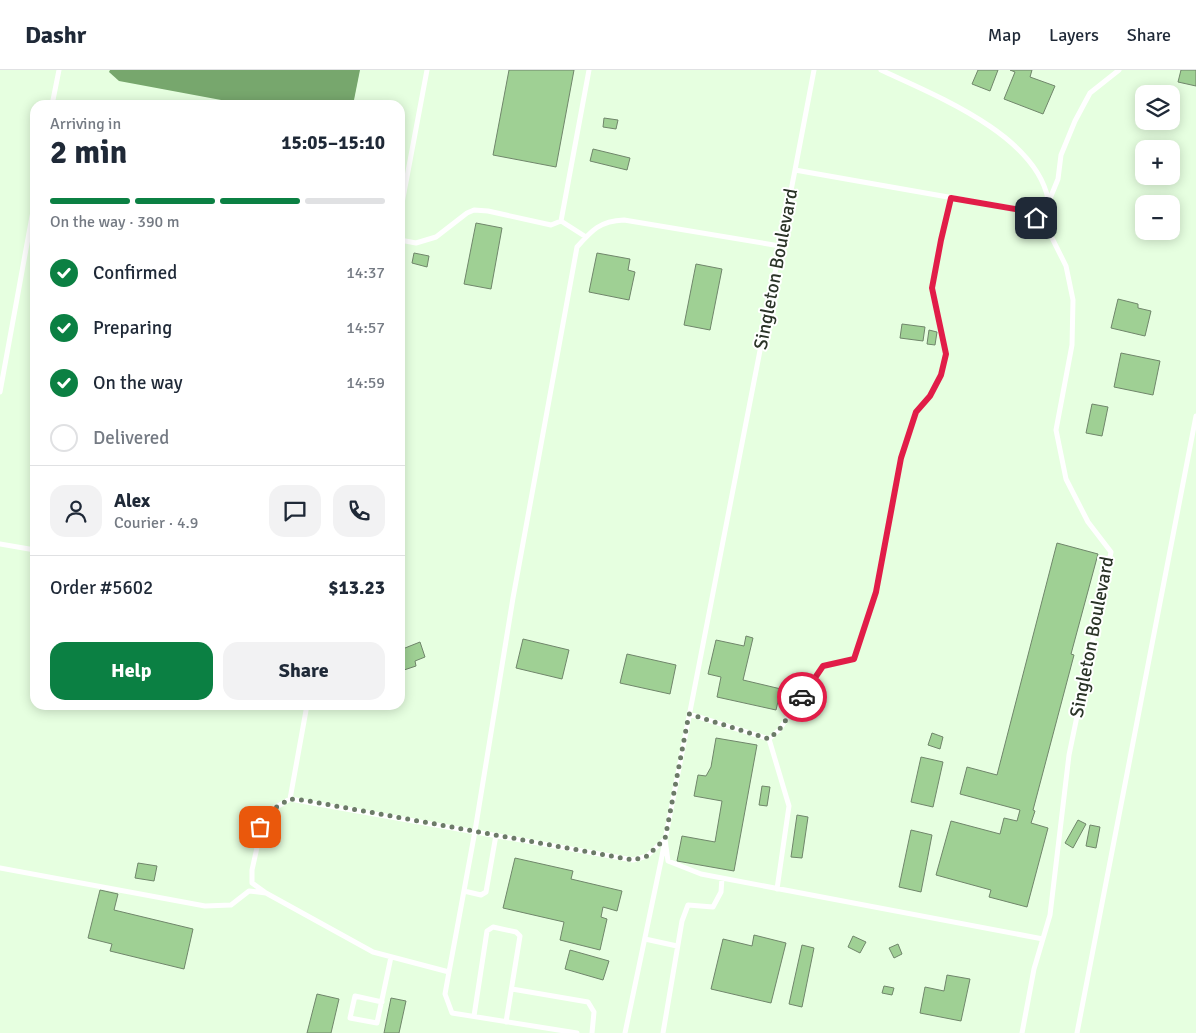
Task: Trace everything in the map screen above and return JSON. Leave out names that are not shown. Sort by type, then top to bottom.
[{"type":"lane","points":[[53,100],[59,70]]},
{"type":"lane","points":[[405,187],[427,70]]},
{"type":"lane","points":[[561,221],[589,70]]},
{"type":"lane","points":[[795,170],[814,70]]},
{"type":"lane","points":[[881,70],[967,110],[1015,146],[1040,175],[1049,201]]},
{"type":"lane","points":[[1046,226],[1049,201],[1058,179],[1061,155],[1083,107],[1090,93],[1119,70]]},
{"type":"lane","name":"Singleton Boulevard","points":[[625,1033],[665,839],[795,170],[1027,211],[1046,226],[1066,266],[1073,300],[1072,345],[1056,430],[1066,479],[1088,522],[1112,552],[1069,755],[1052,906],[1034,969],[1022,1033]]},
{"type":"lane","points":[[769,739],[779,730],[823,666],[854,659],[876,592],[901,458],[916,412],[930,396],[941,375],[946,354],[932,288],[951,198]]},
{"type":"lane","points":[[405,241],[416,243],[436,237],[467,213],[474,210],[488,211],[551,225],[561,221]]},
{"type":"lane","points":[[577,1033],[452,1013],[445,994],[475,832],[513,598],[576,247],[591,231],[609,220],[624,220],[780,246]]},
{"type":"lane","points":[[561,221],[586,237]]},
{"type":"lane","points":[[0,392],[30,227]]},
{"type":"lane","points":[[1077,1033],[1196,416]]},
{"type":"lane","points":[[0,544],[30,549]]},
{"type":"lane","points":[[290,799],[306,710]]},
{"type":"lane","points":[[689,714],[769,739]]},
{"type":"lane","points":[[769,739],[789,806],[777,888]]},
{"type":"lane","points":[[449,972],[373,952],[266,893],[252,883],[252,870],[260,827],[268,812],[290,799],[633,860],[647,856],[665,839]]},
{"type":"lane","points":[[464,891],[481,895],[486,892],[496,835]]},
{"type":"lane","points":[[665,839],[668,860],[701,874],[1043,938]]},
{"type":"lane","points":[[0,868],[205,906],[231,905],[249,892],[266,893]]},
{"type":"lane","points":[[663,1033],[677,946],[682,921],[688,905],[713,907],[721,892],[722,878]]},
{"type":"lane","points":[[474,1016],[487,931],[493,927],[516,932],[520,936],[506,1022]]},
{"type":"lane","points":[[645,939],[677,946]]},
{"type":"lane","points":[[382,1002],[355,996],[350,1018],[377,1023],[382,1002],[392,957]]},
{"type":"lane","points":[[512,989],[588,1002],[594,1012],[592,1033]]},
{"type":"lane","points":[[530,1033],[532,1026]]},
{"type":"shaded area","points":[[110,70],[360,70],[354,100],[221,100],[119,81],[109,72]]},
{"type":"building","points":[[509,70],[574,70],[556,167],[493,155]]},
{"type":"building","points":[[978,70],[998,70],[990,91],[972,84]]},
{"type":"building","points":[[1010,70],[1032,70],[1030,77],[1055,86],[1043,114],[1004,99],[1015,72]]},
{"type":"building","points":[[1181,70],[1196,70],[1196,86],[1178,82]]},
{"type":"building","points":[[604,118],[618,120],[616,129],[603,127]]},
{"type":"building","points":[[593,149],[630,158],[627,170],[590,161]]},
{"type":"building","points":[[476,223],[502,228],[491,289],[464,284]]},
{"type":"building","points":[[414,253],[429,256],[427,267],[412,263]]},
{"type":"building","points":[[597,253],[630,259],[628,270],[635,272],[629,300],[589,292]]},
{"type":"building","points":[[696,264],[722,269],[710,330],[684,325]]},
{"type":"building","points":[[1118,299],[1138,304],[1138,308],[1151,311],[1145,336],[1111,328]]},
{"type":"building","points":[[902,324],[925,327],[923,341],[900,338]]},
{"type":"building","points":[[929,330],[937,332],[935,345],[927,344]]},
{"type":"building","points":[[1121,353],[1160,361],[1153,395],[1114,387]]},
{"type":"building","points":[[1092,404],[1108,407],[1102,436],[1086,433]]},
{"type":"building","points":[[1057,543],[1098,554],[1071,654],[1074,655],[1033,810],[1035,811],[1031,823],[1048,828],[1027,907],[989,897],[991,890],[936,875],[951,821],[1000,834],[1004,818],[1017,821],[1020,810],[960,794],[967,767],[997,775]]},
{"type":"building","points":[[746,636],[753,638],[743,680],[781,689],[776,710],[717,697],[721,677],[708,674],[716,640],[744,646]]},
{"type":"building","points":[[523,639],[569,650],[562,679],[516,668]]},
{"type":"building","points":[[420,642],[425,657],[415,661],[416,666],[405,670],[405,648]]},
{"type":"building","points":[[627,654],[676,665],[670,694],[620,683]]},
{"type":"building","points":[[932,733],[943,737],[940,749],[928,745]]},
{"type":"building","points":[[716,738],[757,745],[734,871],[677,861],[682,836],[715,842],[722,801],[694,796],[698,775],[706,776],[711,767]]},
{"type":"building","points":[[921,757],[943,762],[933,807],[911,802]]},
{"type":"building","points":[[762,786],[770,787],[767,806],[759,805]]},
{"type":"building","points":[[797,815],[808,817],[802,858],[791,857]]},
{"type":"building","points":[[1078,820],[1086,824],[1073,848],[1065,843]]},
{"type":"building","points":[[1090,825],[1100,827],[1096,848],[1086,846]]},
{"type":"building","points":[[911,830],[932,835],[921,892],[899,887]]},
{"type":"building","points":[[515,858],[573,871],[571,879],[622,891],[617,911],[603,907],[601,917],[607,919],[600,950],[560,940],[564,922],[503,908]]},
{"type":"building","points":[[138,863],[157,866],[154,881],[135,878]]},
{"type":"building","points":[[100,890],[118,894],[114,910],[193,929],[184,969],[110,951],[112,944],[88,938]]},
{"type":"building","points":[[754,935],[786,943],[771,1003],[711,989],[723,939],[752,946]]},
{"type":"building","points":[[853,936],[866,942],[860,953],[848,947]]},
{"type":"building","points":[[898,944],[902,954],[894,958],[889,948]]},
{"type":"building","points":[[802,945],[814,948],[802,1007],[789,1004]]},
{"type":"building","points":[[570,950],[609,961],[603,980],[565,969]]},
{"type":"building","points":[[947,975],[970,979],[961,1021],[920,1013],[925,987],[944,991]]},
{"type":"building","points":[[884,986],[894,988],[892,995],[882,993]]},
{"type":"building","points":[[317,994],[339,999],[331,1033],[307,1033]]},
{"type":"building","points":[[391,998],[406,1001],[399,1033],[384,1033]]},
{"type":"way so far","points":[[260,827],[268,812],[290,799],[303,800],[633,860],[647,856],[665,839],[689,714],[769,739],[779,730],[802,697]]},
{"type":"route","points":[[802,697],[823,666],[854,659],[876,592],[901,458],[916,412],[930,396],[941,375],[946,354],[932,288],[951,198],[1027,211],[1036,218]]}]
